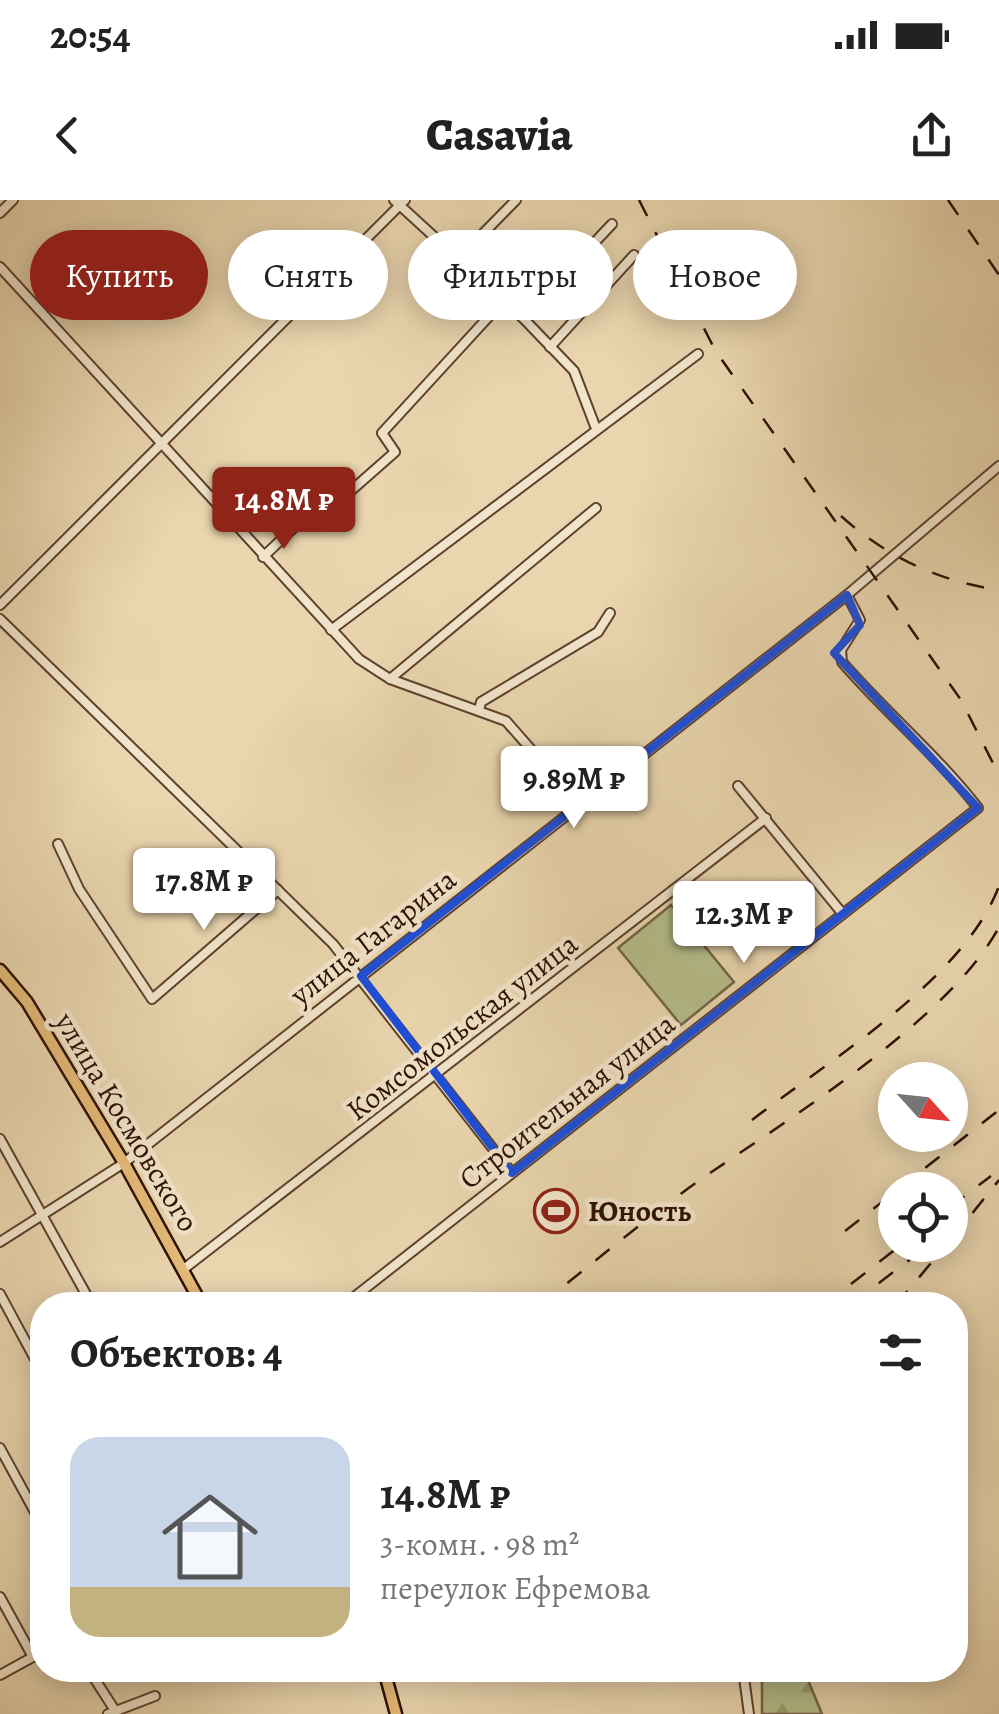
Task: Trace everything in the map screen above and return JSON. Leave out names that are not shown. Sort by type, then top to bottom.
[{"type":"main road","name":"улица Космовского","points":[[0,970],[26,1002],[124,1163],[196,1292]]},
{"type":"main road","points":[[387,1682],[396,1714]]},
{"type":"street","points":[[0,213],[13,200]]},
{"type":"street","points":[[487,230],[516,200]]},
{"type":"street","points":[[0,605],[400,202],[430,230]]},
{"type":"street","points":[[606,230],[612,224]]},
{"type":"street","points":[[550,347],[633,255]]},
{"type":"street","points":[[0,267],[359,659],[390,678],[479,710],[517,729],[578,803]]},
{"type":"street","points":[[263,556],[303,520],[337,503],[395,452],[382,433],[486,320]]},
{"type":"street","points":[[525,320],[574,371],[596,426]]},
{"type":"street","points":[[331,630],[596,426],[698,354]]},
{"type":"street","name":"улица Гагарина","points":[[0,1242],[124,1163],[847,595],[999,466]]},
{"type":"street","points":[[390,678],[596,508]]},
{"type":"street","name":"Строительная улица","points":[[361,1292],[978,808],[927,747],[897,724],[842,662],[841,650],[860,620],[847,595]]},
{"type":"street","points":[[479,710],[481,702],[598,632],[610,613]]},
{"type":"street","points":[[0,620],[361,976],[512,1173]]},
{"type":"street","points":[[738,786],[842,913]]},
{"type":"street","name":"Комсомольская улица","points":[[184,1268],[766,818]]},
{"type":"street","points":[[58,844],[79,888],[152,999],[278,890]]},
{"type":"street","points":[[0,1140],[85,1292]]},
{"type":"street","points":[[0,1294],[30,1350]]},
{"type":"street","points":[[0,1448],[30,1503]]},
{"type":"street","points":[[0,1597],[30,1652]]},
{"type":"street","points":[[0,1676],[30,1659]]},
{"type":"street","points":[[95,1682],[111,1712],[156,1696]]},
{"type":"street","points":[[745,1682],[748,1714]]},
{"type":"highlighted area","points":[[847,595],[860,625],[834,653],[978,808],[512,1173],[361,976]]},
{"type":"green space","points":[[671,905],[734,982],[681,1025],[618,948]]},
{"type":"green space","points":[[762,1682],[809,1682],[822,1714],[762,1714]]},
{"type":"railway","points":[[639,200],[715,350],[961,700],[999,775]]},
{"type":"railway","points":[[948,200],[999,275]]},
{"type":"railway","points":[[841,516],[877,544],[914,565],[999,590]]},
{"type":"railway","points":[[752,1120],[855,1044],[926,985],[982,920],[999,886]]},
{"type":"railway","points":[[556,1292],[671,1201],[871,1060],[947,994],[999,927]]},
{"type":"railway","points":[[920,1172],[999,1110]]},
{"type":"railway","points":[[968,1193],[991,1176]]},
{"type":"railway","points":[[968,1219],[999,1180]]},
{"type":"railway","points":[[845,1231],[878,1205]]},
{"type":"railway","points":[[851,1284],[879,1262]]},
{"type":"railway","points":[[867,1292],[907,1262]]},
{"type":"railway","points":[[907,1292],[932,1262]]},
{"type":"place","name":"Юность","points":[[556,1211]]}]
